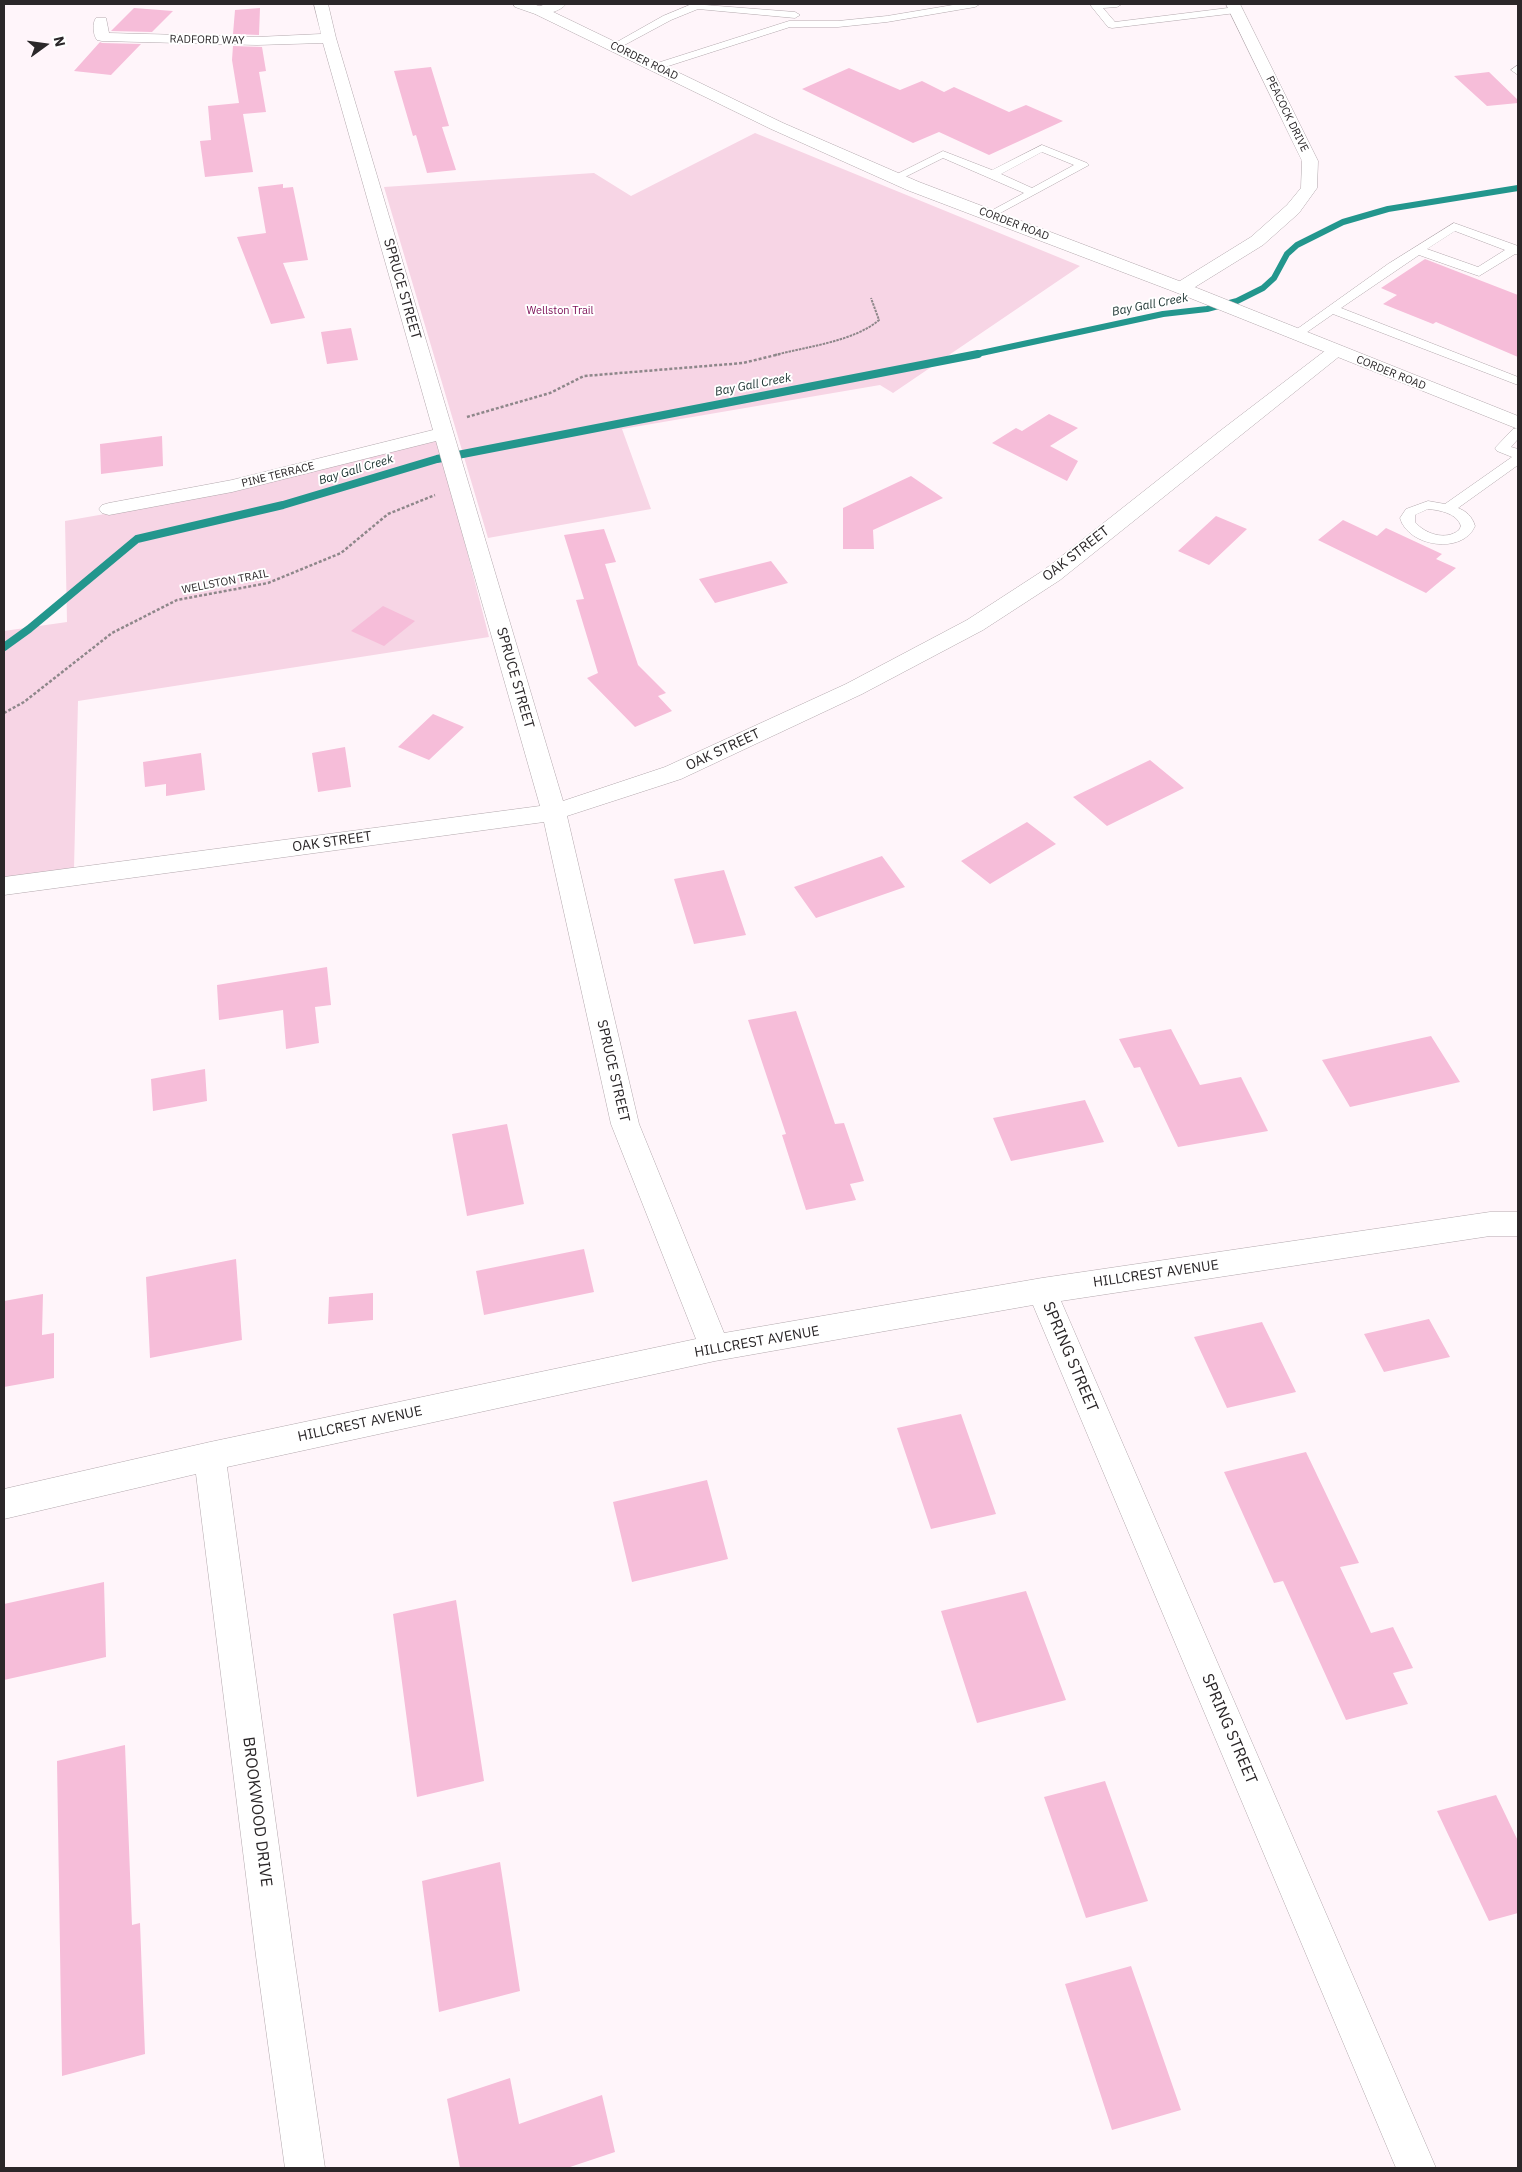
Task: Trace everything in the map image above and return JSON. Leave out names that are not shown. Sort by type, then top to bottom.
[{"type":"street","name":"SPRUCE STREET","points":[[321,4],[329,38],[554,812],[625,1124],[716,1348]]},
{"type":"street","name":"CORDER ROAD","points":[[520,4],[777,126],[895,178],[1181,288],[1518,423]]},
{"type":"street","points":[[540,12],[559,4]]},
{"type":"street","name":"PEACOCK DRIVE","points":[[1181,288],[1257,241],[1293,209],[1310,188],[1310,161],[1237,11]]},
{"type":"street","name":"RADFORD WAY","points":[[101,21],[102,37],[257,41],[329,38]]},
{"type":"street","name":"OAK STREET","points":[[4,886],[554,812],[673,773],[854,689],[975,625],[1052,575],[1227,435],[1337,351]]},
{"type":"street","name":"PINE TERRACE","points":[[109,509],[232,486],[444,432]]},
{"type":"street","name":"HILLCREST AVENUE","points":[[4,1504],[210,1456],[716,1348],[1042,1291],[1490,1224],[1518,1224]]},
{"type":"street","name":"SPRING STREET","points":[[1042,1291],[1416,2168]]},
{"type":"street","name":"BROOKWOOD DRIVE","points":[[210,1456],[275,1956],[305,2168]]},
{"type":"lane","points":[[788,4],[794,9],[792,20]]},
{"type":"lane","points":[[613,47],[667,18],[699,5],[792,20],[838,24],[887,19],[975,4]]},
{"type":"lane","points":[[1117,4],[1096,6],[1112,25],[1202,14],[1209,22],[1237,11]]},
{"type":"lane","points":[[655,67],[792,20]]},
{"type":"lane","points":[[991,215],[1083,165],[1042,148],[992,174]]},
{"type":"lane","points":[[895,178],[943,154],[1032,192]]},
{"type":"lane","points":[[1296,334],[1454,227],[1517,250]]},
{"type":"lane","points":[[1418,250],[1479,272],[1517,250]]},
{"type":"lane","points":[[1332,309],[1518,381]]},
{"type":"lane","points":[[1518,432],[1502,448],[1518,454]]},
{"type":"lane","points":[[1448,508],[1518,459]]},
{"type":"path","points":[[444,432],[550,393],[584,376],[743,363],[838,339],[870,328],[879,320],[871,298]]},
{"type":"path","name":"WELLSTON TRAIL","points":[[4,713],[24,702],[112,633],[176,600],[268,583],[341,553],[388,514],[457,480]]},
{"type":"green space","name":"Wellston Trail","points":[[755,133],[1080,266],[893,393],[880,385],[622,429],[651,509],[488,538],[384,187],[594,173],[631,196]]},
{"type":"green space","points":[[438,438],[489,637],[78,701],[74,869],[4,878],[4,631],[67,622],[65,521],[241,490]]},
{"type":"building","points":[[134,8],[173,11],[152,32],[111,31]]},
{"type":"building","points":[[260,8],[259,35],[233,34],[235,10]]},
{"type":"building","points":[[100,42],[141,44],[111,75],[74,71]]},
{"type":"building","points":[[233,46],[262,47],[266,71],[259,72],[266,112],[243,114],[253,172],[205,177],[200,141],[211,140],[208,106],[239,103],[232,60]]},
{"type":"building","points":[[431,67],[449,126],[442,127],[456,170],[427,173],[416,135],[413,136],[394,71]]},
{"type":"building","points":[[849,68],[900,90],[922,81],[944,92],[954,87],[1009,112],[1026,105],[1063,121],[989,155],[939,132],[913,143],[802,89]]},
{"type":"building","points":[[1489,72],[1518,100],[1518,103],[1487,106],[1454,76]]},
{"type":"building","points":[[283,184],[283,188],[293,187],[308,260],[283,263],[305,318],[271,324],[237,237],[266,233],[258,187]]},
{"type":"building","points":[[1425,259],[1518,295],[1518,357],[1436,322],[1433,324],[1383,304],[1397,295],[1381,288]]},
{"type":"building","points":[[351,328],[358,360],[327,364],[321,332]]},
{"type":"building","points":[[1049,414],[1078,428],[1050,446],[1078,461],[1067,481],[992,443],[1016,428],[1022,431]]},
{"type":"building","points":[[162,436],[163,466],[101,474],[100,444]]},
{"type":"building","points":[[911,476],[943,498],[873,530],[874,549],[843,549],[843,508]]},
{"type":"building","points":[[1216,516],[1247,529],[1209,565],[1178,551]]},
{"type":"building","points":[[1343,520],[1377,536],[1386,528],[1442,554],[1436,559],[1456,568],[1426,593],[1318,540]]},
{"type":"building","points":[[604,529],[616,562],[605,564],[638,665],[666,693],[658,696],[672,711],[635,727],[587,678],[598,673],[576,600],[584,599],[564,535]]},
{"type":"building","points":[[771,561],[788,583],[715,603],[699,579]]},
{"type":"building","points":[[383,606],[415,621],[384,646],[351,631]]},
{"type":"building","points":[[433,714],[464,727],[429,760],[398,747]]},
{"type":"building","points":[[345,747],[351,787],[318,792],[312,753]]},
{"type":"building","points":[[201,753],[205,790],[166,796],[166,784],[145,787],[143,762]]},
{"type":"building","points":[[1150,760],[1184,788],[1107,826],[1073,797]]},
{"type":"building","points":[[1027,822],[1056,844],[990,884],[961,861]]},
{"type":"building","points":[[882,856],[905,887],[816,918],[794,887]]},
{"type":"building","points":[[724,870],[746,935],[694,944],[674,879]]},
{"type":"building","points":[[327,967],[331,1005],[315,1007],[319,1043],[286,1049],[283,1010],[219,1020],[217,985]]},
{"type":"building","points":[[796,1011],[835,1124],[844,1123],[864,1181],[850,1184],[856,1200],[806,1210],[782,1135],[786,1134],[748,1020]]},
{"type":"building","points":[[1171,1029],[1200,1085],[1241,1077],[1268,1131],[1178,1147],[1140,1067],[1134,1068],[1119,1039]]},
{"type":"building","points":[[1431,1036],[1460,1082],[1350,1107],[1322,1060]]},
{"type":"building","points":[[205,1069],[207,1101],[153,1111],[151,1079]]},
{"type":"building","points":[[1085,1100],[1104,1142],[1011,1161],[993,1118]]},
{"type":"building","points":[[507,1124],[524,1204],[467,1216],[452,1134]]},
{"type":"building","points":[[584,1249],[594,1292],[484,1315],[476,1271]]},
{"type":"building","points":[[236,1259],[242,1340],[150,1358],[146,1277]]},
{"type":"building","points":[[373,1293],[373,1320],[328,1324],[329,1297]]},
{"type":"building","points":[[43,1294],[42,1335],[54,1333],[54,1378],[4,1387],[4,1301]]},
{"type":"building","points":[[1429,1319],[1450,1357],[1384,1372],[1364,1334]]},
{"type":"building","points":[[1262,1322],[1296,1392],[1227,1408],[1194,1337]]},
{"type":"building","points":[[961,1414],[996,1514],[931,1529],[897,1428]]},
{"type":"building","points":[[1306,1452],[1359,1563],[1340,1567],[1371,1633],[1393,1627],[1413,1668],[1393,1673],[1408,1704],[1346,1720],[1283,1581],[1274,1583],[1224,1472]]},
{"type":"building","points":[[707,1480],[728,1559],[632,1582],[613,1502]]},
{"type":"building","points":[[104,1582],[106,1657],[4,1680],[4,1604]]},
{"type":"building","points":[[1026,1591],[1066,1700],[977,1723],[941,1611]]},
{"type":"building","points":[[456,1600],[484,1781],[417,1797],[393,1614]]},
{"type":"building","points":[[125,1745],[132,1925],[140,1923],[145,2054],[62,2076],[57,1761]]},
{"type":"building","points":[[1105,1781],[1148,1901],[1086,1918],[1044,1797]]},
{"type":"building","points":[[1496,1795],[1518,1841],[1518,1913],[1489,1921],[1437,1811]]},
{"type":"building","points":[[500,1862],[520,1991],[439,2012],[422,1881]]},
{"type":"building","points":[[1131,1966],[1181,2110],[1112,2130],[1065,1984]]},
{"type":"building","points":[[510,2078],[519,2124],[602,2095],[615,2152],[567,2168],[460,2168],[447,2099]]},
{"type":"waterway","name":"Bay Gall Creek","points":[[972,355],[1163,314],[1207,309],[1237,301],[1263,288],[1274,278],[1287,254],[1297,245],[1343,222],[1388,209],[1518,188]]},
{"type":"waterway","name":"Bay Gall Creek","points":[[4,647],[29,629],[137,539],[283,505],[437,459],[978,354]]}]
